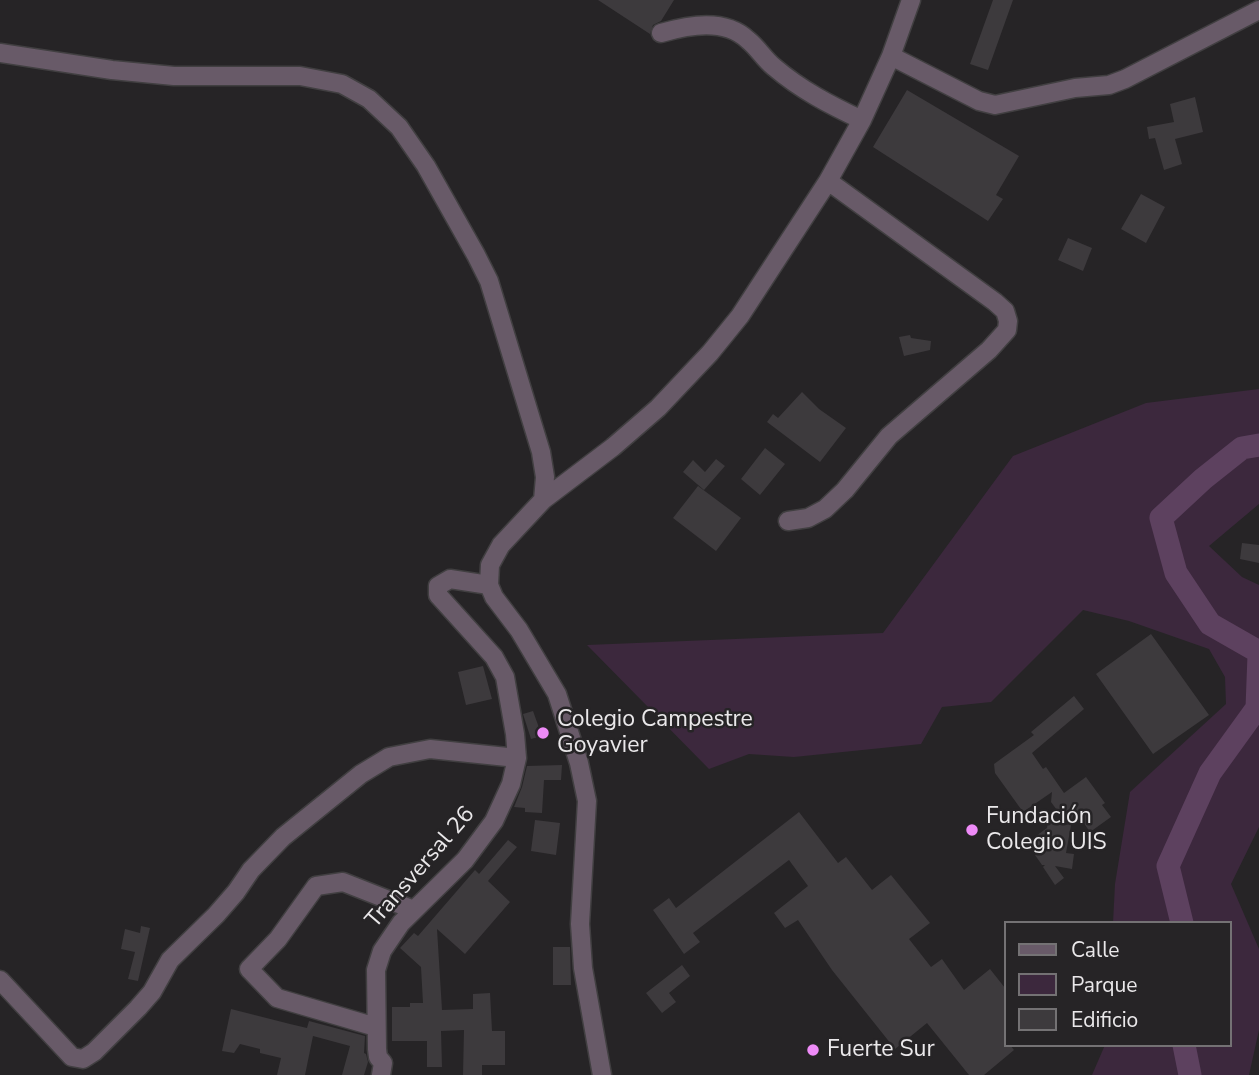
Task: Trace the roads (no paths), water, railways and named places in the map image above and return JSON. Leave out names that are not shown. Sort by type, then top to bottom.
[{"type":"street","points":[[602,1075],[583,968],[580,924],[587,801],[579,763],[557,694],[519,631],[494,597],[489,585],[490,565],[501,545],[543,500],[613,447],[658,408],[710,353],[740,316],[828,181],[862,120],[891,56],[911,0]]},
{"type":"street","points":[[891,56],[979,101],[995,105],[1117,82],[1259,10]]},
{"type":"street","points":[[661,33],[686,26],[715,25],[738,31],[772,66],[798,85],[818,99],[862,120]]},
{"type":"street","points":[[0,53],[112,70],[174,76],[300,76],[342,84],[369,99],[399,127],[426,166],[489,281],[541,453],[545,477],[543,500]]},
{"type":"street","points":[[788,521],[808,518],[825,509],[845,490],[890,436],[979,359],[1007,330],[1005,311],[995,302],[828,181]]},
{"type":"street","name":"Transversal 26","points":[[376,1027],[376,970],[382,951],[401,923],[465,860],[494,821],[511,784],[517,758],[516,734],[505,677],[495,657],[438,595],[438,586],[450,579],[489,585]]},
{"type":"street","points":[[0,980],[72,1057],[83,1059],[94,1052],[138,1008],[152,992],[170,960],[216,915],[251,870],[282,837],[376,764],[389,757],[430,749],[517,758]]},
{"type":"street","points":[[381,1075],[383,1063],[378,1057],[376,1027],[277,998],[249,969],[278,939],[316,886],[343,882],[414,910]]},
{"type":"waterway","points":[[1259,445],[1242,448],[1161,518],[1176,573],[1210,624],[1259,652]]},
{"type":"waterway","points":[[1182,921],[1168,866],[1210,773],[1257,708],[1259,655]]},
{"type":"waterway","points":[[1184,1047],[1190,1075]]},
{"type":"place","name":"Colegio Campestre Goyavier","points":[[543,733]]},
{"type":"place","name":"Fundación Colegio UIS","points":[[972,830]]},
{"type":"place","name":"Fuerte Sur","points":[[813,1050]]}]
